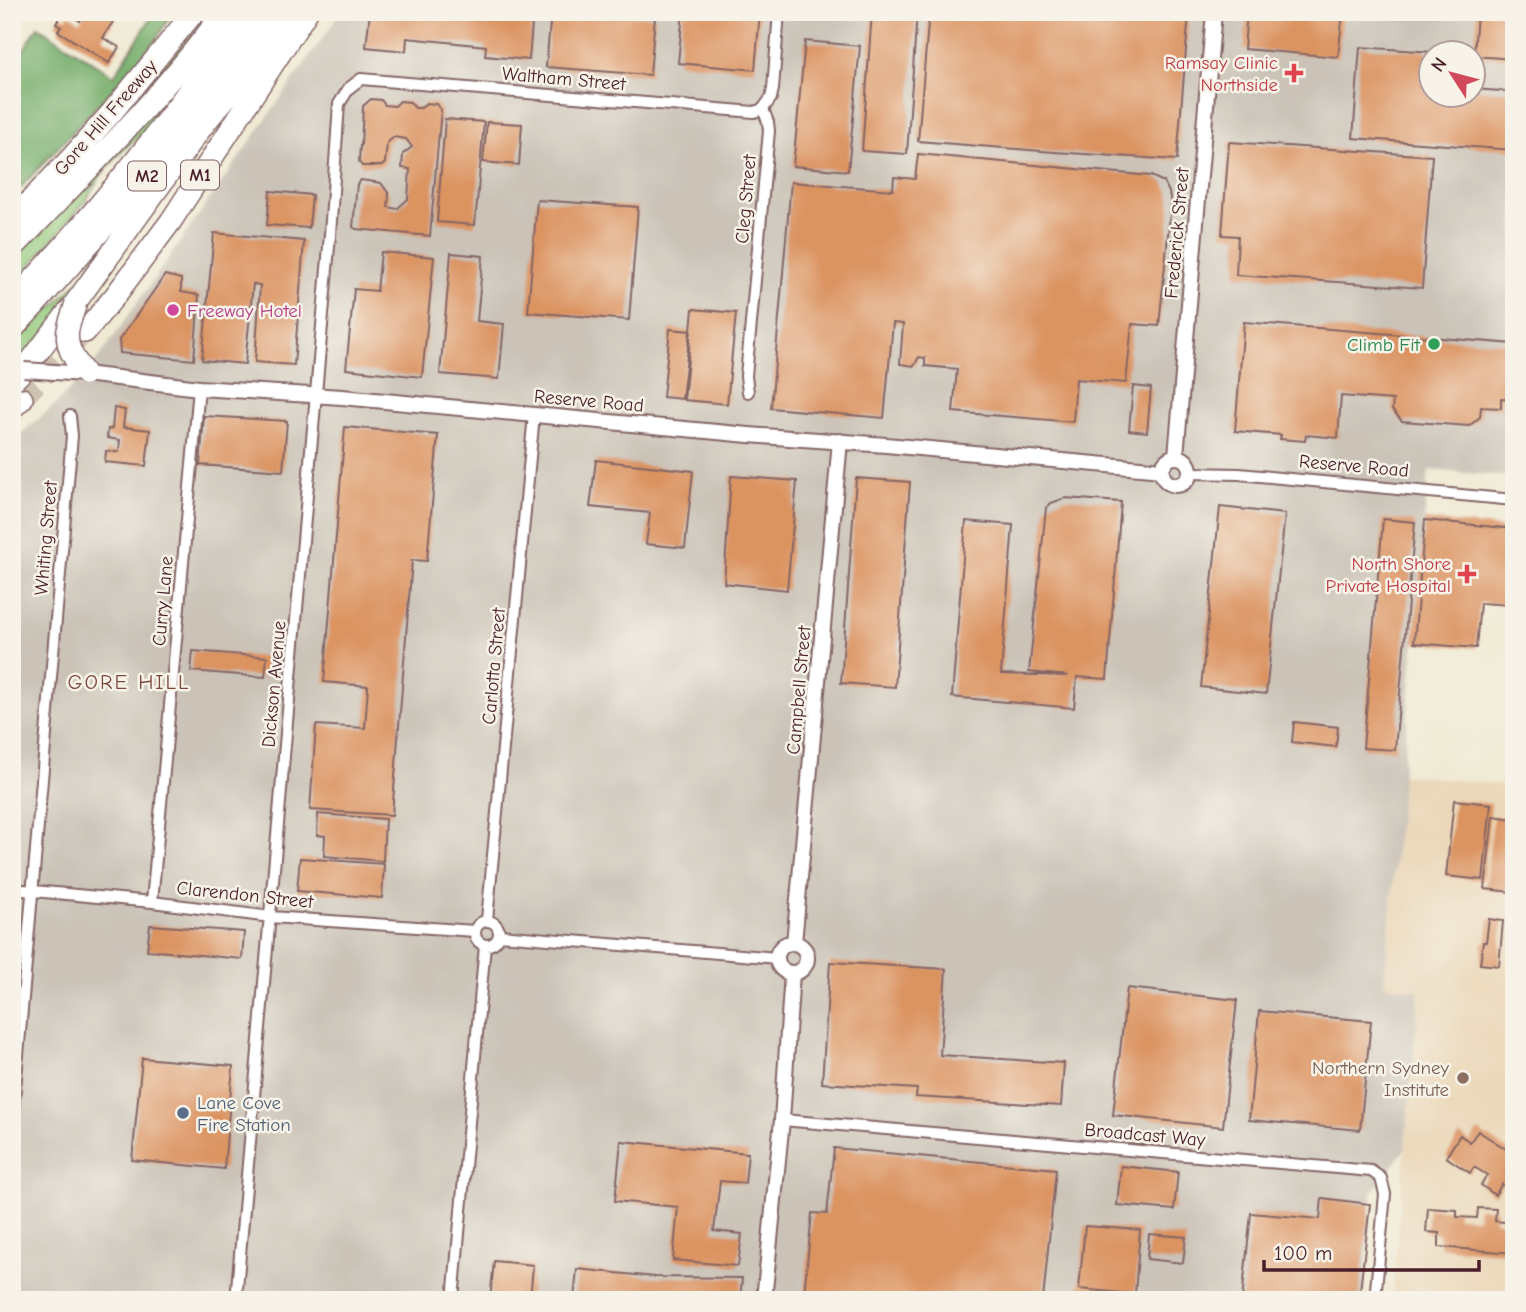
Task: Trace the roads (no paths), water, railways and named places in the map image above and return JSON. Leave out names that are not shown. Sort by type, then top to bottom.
[{"type":"highway","name":"Gore Hill Freeway","points":[[12,220],[112,112],[194,12]]},
{"type":"highway","points":[[13,249],[133,121],[224,12]]},
{"type":"highway","name":"M2","points":[[12,303],[116,186],[172,115],[244,12]]},
{"type":"highway","name":"M2","points":[[12,330],[133,193],[191,120],[268,12]]},
{"type":"highway","points":[[17,385],[204,124],[244,76],[291,12]]},
{"type":"highway","name":"M1","points":[[85,332],[171,221],[307,12]]},
{"type":"highway","points":[[76,302],[67,340],[72,356],[85,374]]},
{"type":"street","name":"Cleg Street","points":[[748,392],[747,363],[769,131],[763,109],[771,98],[779,12]]},
{"type":"street","name":"Frederick Street","points":[[1176,456],[1214,12]]},
{"type":"street","name":"Waltham Street","points":[[361,79],[754,112],[763,109]]},
{"type":"street","name":"Dickson Avenue","points":[[236,1300],[330,235],[339,104],[349,88],[361,79]]},
{"type":"street","name":"Reserve Road","points":[[17,385],[85,374],[199,388],[315,395],[1162,470]]},
{"type":"street","name":"Curry Lane","points":[[152,902],[199,388]]},
{"type":"street","name":"Carlotta Street","points":[[487,920],[534,414]]},
{"type":"street","name":"Whiting Street","points":[[12,1124],[71,450],[71,416]]},
{"type":"street","name":"Campbell Street","points":[[794,943],[840,441]]},
{"type":"street","points":[[1176,456],[1189,464],[1190,473],[1185,482],[1177,485],[1164,479],[1162,470],[1164,462],[1176,456]]},
{"type":"street","name":"Reserve Road","points":[[1190,473],[1239,474],[1514,500]]},
{"type":"street","name":"Clarendon Street","points":[[12,889],[152,902],[271,917],[475,931]]},
{"type":"street","points":[[487,920],[495,923],[499,935],[494,943],[485,945],[478,942],[475,931],[479,923],[487,920]]},
{"type":"street","points":[[499,935],[778,958]]},
{"type":"street","points":[[794,943],[806,951],[807,961],[802,970],[792,973],[784,970],[778,963],[778,958],[781,949],[794,943]]},
{"type":"street","points":[[453,1300],[485,945]]},
{"type":"street","points":[[764,1300],[782,1120],[792,973]]},
{"type":"street","name":"Broadcast Way","points":[[782,1120],[1371,1171],[1381,1178],[1385,1194],[1375,1300]]},
{"type":"tunnel","points":[[22,399],[81,336]]},
{"type":"place","name":"Ramsay Clinic Northside","points":[[1294,73]]},
{"type":"place","name":"Freeway Hotel","points":[[173,310]]},
{"type":"place","name":"Climb Fit","points":[[1434,344]]},
{"type":"place","name":"North Shore Private Hospital","points":[[1467,574]]},
{"type":"place","name":"Northern Sydney Institute","points":[[1463,1078]]},
{"type":"place","name":"Lane Cove Fire Station","points":[[183,1113]]},
{"type":"district","name":"GORE HILL","points":[[129,682]]}]
